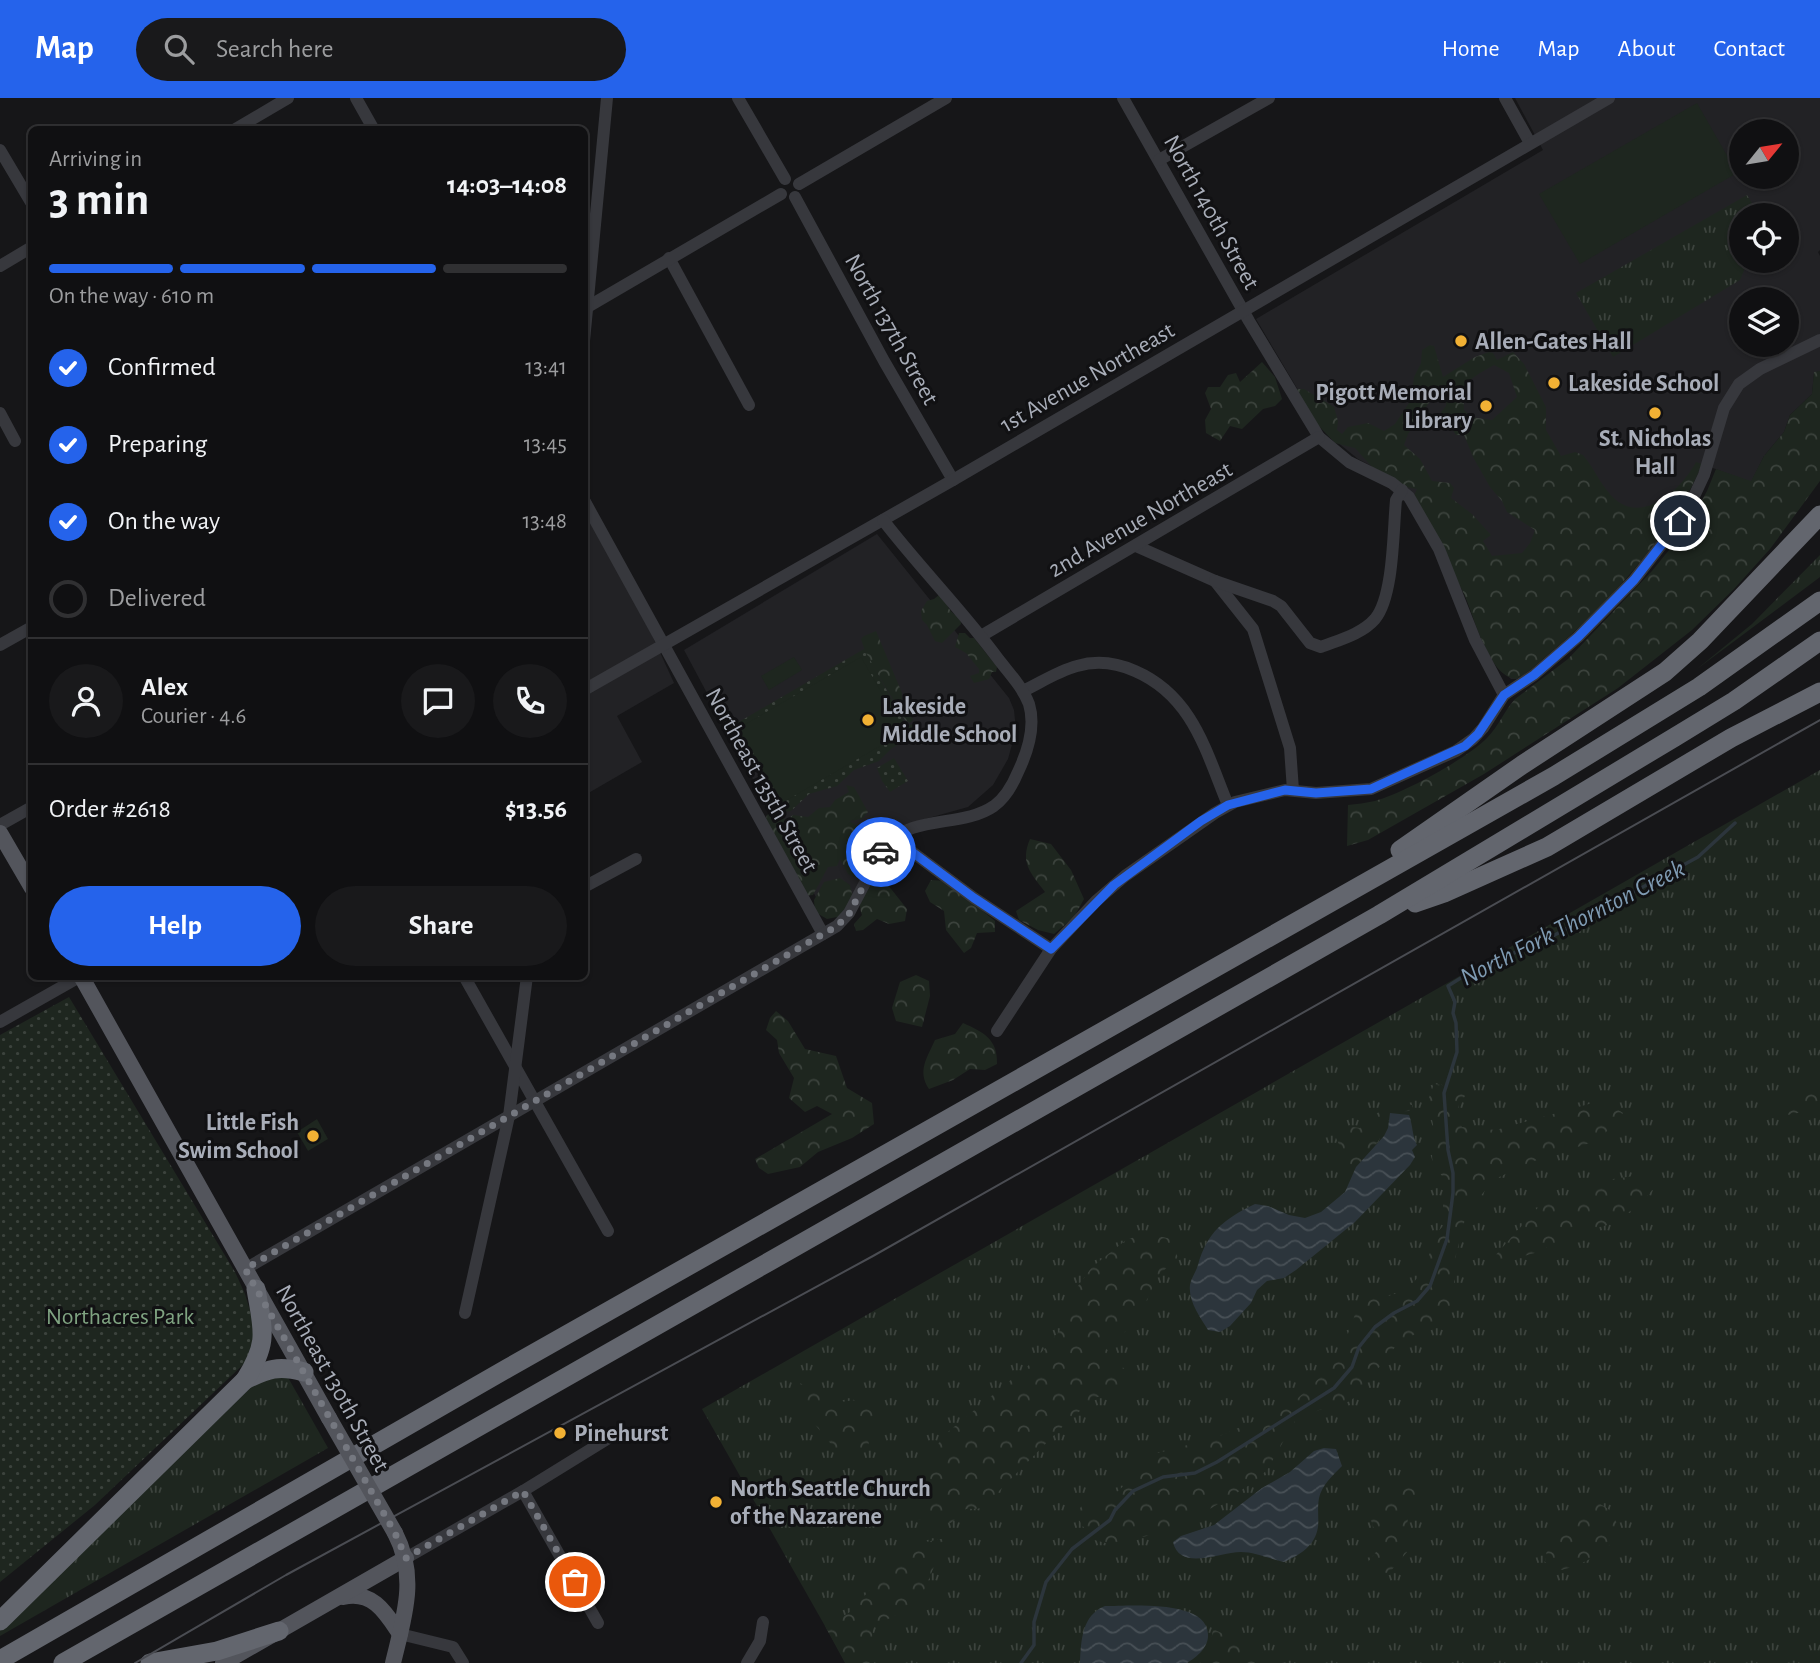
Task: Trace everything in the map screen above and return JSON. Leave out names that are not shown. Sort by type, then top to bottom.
[{"type":"highway","points":[[1302,919],[1522,765],[1665,672],[1700,641],[1820,515]]},
{"type":"highway","points":[[0,1660],[1661,712],[1820,601]]},
{"type":"highway","points":[[62,1663],[1379,915],[1734,701],[1820,641]]},
{"type":"highway","points":[[1379,915],[1444,893],[1537,852],[1731,738],[1820,692]]},
{"type":"highway","points":[[0,1621],[245,1380],[258,1360],[262,1345],[263,1332],[256,1289]]},
{"type":"highway","points":[[245,1380],[278,1368],[287,1367],[304,1373]]},
{"type":"highway","points":[[150,1663],[218,1651],[279,1631]]},
{"type":"main road","points":[[0,833],[28,881]]},
{"type":"main road","name":"Northeast 130th Street","points":[[83,980],[401,1546]]},
{"type":"main road","points":[[223,1663],[331,1601],[401,1546],[408,1577],[406,1609],[393,1663]]},
{"type":"main road","points":[[331,1601],[348,1595],[372,1600],[386,1613],[400,1634]]},
{"type":"street","points":[[241,126],[288,98]]},
{"type":"street","points":[[356,98],[372,126]]},
{"type":"street","points":[[588,289],[607,98]]},
{"type":"street","points":[[738,98],[785,179]]},
{"type":"street","points":[[799,184],[946,98]]},
{"type":"street","name":"North 140th Street","points":[[1123,98],[1243,310],[1319,437]]},
{"type":"street","points":[[1159,160],[1269,98]]},
{"type":"street","points":[[1505,98],[1530,143]]},
{"type":"street","name":"1st Avenue Northeast","points":[[588,688],[953,480],[1609,98]]},
{"type":"street","points":[[0,150],[28,197]]},
{"type":"street","points":[[785,179],[794,179],[799,184],[800,191],[795,197],[786,198],[781,194],[780,187],[785,179]]},
{"type":"street","points":[[588,308],[781,194]]},
{"type":"street","name":"North 137th Street","points":[[795,197],[953,480]]},
{"type":"street","points":[[0,266],[28,249]]},
{"type":"street","points":[[669,258],[749,405]]},
{"type":"street","points":[[998,1031],[1051,949],[1114,885],[1201,821],[1228,805],[1260,795],[1293,790],[1316,793],[1357,791],[1385,784],[1465,746],[1478,734],[1504,695],[1534,675],[1578,637],[1634,580],[1680,521],[1704,475],[1724,408],[1739,384],[1760,369],[1820,340]]},
{"type":"street","points":[[0,413],[15,441]]},
{"type":"street","points":[[1319,437],[1349,461],[1392,483],[1409,497],[1434,540],[1470,629],[1504,695]]},
{"type":"street","name":"2nd Avenue Northeast","points":[[981,636],[1319,437]]},
{"type":"street","points":[[1136,546],[1215,581],[1273,601],[1281,606],[1310,643],[1321,647],[1359,631],[1375,619],[1387,594],[1396,499],[1402,490]]},
{"type":"street","name":"Northeast 135th Street","points":[[588,507],[823,934]]},
{"type":"street","points":[[245,1269],[837,926],[849,914],[885,845],[892,837],[915,827],[987,810],[1004,797],[1024,759],[1030,737],[1031,715],[1023,691],[981,636],[925,573],[883,520]]},
{"type":"street","points":[[1215,581],[1256,636],[1290,748],[1293,790]]},
{"type":"street","points":[[0,645],[28,628]]},
{"type":"street","points":[[1023,691],[1076,666],[1104,662],[1124,666],[1149,677],[1172,694],[1188,716],[1204,745],[1228,805]]},
{"type":"street","points":[[0,825],[28,809]]},
{"type":"street","points":[[892,837],[974,898],[1051,949]]},
{"type":"street","points":[[588,885],[636,859]]},
{"type":"street","points":[[0,1022],[76,980]]},
{"type":"street","points":[[466,980],[608,1231]]},
{"type":"street","points":[[465,1314],[509,1116],[527,980]]},
{"type":"street","points":[[401,1546],[523,1491],[617,1433]]},
{"type":"street","points":[[523,1491],[598,1623]]},
{"type":"street","points":[[747,1663],[760,1642],[763,1622]]},
{"type":"street","points":[[400,1634],[453,1647],[463,1663]]},
{"type":"shaded area","name":"Lakeside School","points":[[1515,98],[1820,98],[1820,371],[1814,373],[1812,394],[1790,415],[1784,432],[1764,456],[1751,482],[1702,464],[1683,504],[1622,582],[1590,617],[1516,679],[1511,679],[1501,671],[1484,644],[1455,567],[1387,474],[1358,459],[1331,437],[1304,400],[1256,319],[1543,150]]},
{"type":"shaded area","points":[[588,517],[653,637],[674,683],[617,716],[642,762],[588,793]]},
{"type":"shaded area","name":"Lakeside Middle School","points":[[877,534],[1009,698],[1014,710],[1016,730],[1008,759],[993,785],[968,807],[907,824],[853,896],[826,916],[684,650]]},
{"type":"green space","points":[[1697,103],[1729,159],[1729,178],[1580,264],[1539,194]]},
{"type":"green space","points":[[1747,195],[1752,203],[1733,203]]},
{"type":"green space","points":[[1729,205],[1729,273],[1743,273],[1740,280],[1613,357],[1576,293]]},
{"type":"green space","points":[[1430,345],[1434,346],[1443,377],[1475,357],[1489,352],[1493,353],[1497,360],[1513,352],[1524,364],[1546,407],[1546,430],[1561,456],[1575,452],[1583,455],[1611,495],[1627,506],[1639,508],[1662,499],[1682,482],[1696,462],[1702,464],[1675,515],[1637,566],[1571,634],[1516,679],[1506,675],[1489,655],[1467,600],[1413,498],[1417,489],[1406,487],[1373,468],[1355,448],[1335,443],[1317,424],[1296,389],[1304,389],[1334,407],[1338,421],[1337,430],[1342,434],[1348,427],[1368,423],[1384,431],[1395,424],[1411,400],[1422,350]],"holes":[[[1494,365],[1509,373],[1517,397],[1492,420],[1471,417],[1464,410],[1466,386],[1473,377]],[[1434,395],[1447,395],[1446,406],[1441,412],[1456,435],[1464,435],[1473,457],[1507,512],[1535,530],[1522,553],[1492,556],[1483,541],[1491,535],[1472,514],[1451,498],[1454,488],[1450,483],[1432,481],[1420,459],[1404,445],[1408,434]]]},
{"type":"green space","points":[[1262,362],[1275,377],[1282,399],[1275,406],[1263,409],[1242,429],[1230,426],[1220,441],[1206,433],[1205,420],[1211,409],[1205,393],[1208,387],[1220,387],[1228,375],[1236,373],[1240,382]]},
{"type":"green space","points":[[1820,371],[1820,481],[1770,549],[1734,589],[1692,630],[1618,688],[1484,774],[1368,840],[1347,846],[1348,805],[1375,801],[1402,791],[1450,765],[1487,738],[1515,699],[1568,659],[1652,571],[1686,529],[1716,469],[1751,481],[1764,456],[1784,432],[1790,415],[1812,394],[1814,372]]},
{"type":"green space","points":[[1820,555],[1820,577],[1697,669],[1752,624]]},
{"type":"green space","points":[[939,595],[945,598],[952,612],[960,617],[961,624],[942,643],[935,641],[922,620],[921,611],[927,601]]},
{"type":"green space","points":[[876,631],[902,693],[902,703],[913,720],[910,723],[905,720],[866,654],[861,639]]},
{"type":"green space","points":[[959,633],[974,638],[997,667],[989,679],[974,683],[970,676],[979,673],[979,669],[966,653],[955,647]]},
{"type":"green space","points":[[864,649],[907,727],[914,723],[914,730],[909,739],[892,748],[879,761],[854,770],[837,786],[809,794],[791,811],[782,812],[732,726]]},
{"type":"green space","points":[[794,657],[802,670],[769,690],[761,676]]},
{"type":"green space","points":[[861,657],[904,732],[782,803],[739,728]]},
{"type":"green space","points":[[894,758],[908,781],[890,792],[877,768]]},
{"type":"green space","points":[[1820,770],[1820,1663],[846,1663],[702,1409]]},
{"type":"green space","points":[[846,785],[854,787],[868,812],[862,819],[849,821],[859,827],[852,838],[855,853],[863,853],[868,861],[865,872],[858,879],[848,874],[840,859],[837,866],[828,867],[813,895],[805,896],[765,821],[767,815],[773,812],[786,820],[793,815],[808,817],[819,808],[830,807],[835,800],[849,792]]},
{"type":"green space","points":[[1030,839],[1051,844],[1071,870],[1084,899],[1074,917],[1054,934],[1038,930],[1019,920],[1016,911],[1045,892],[1026,861]]},
{"type":"green space","points":[[840,878],[850,885],[853,898],[842,916],[827,919],[815,912],[814,900],[824,882]]},
{"type":"green space","points":[[931,880],[946,881],[995,921],[995,932],[977,933],[971,948],[964,953],[946,930],[944,911],[930,902],[925,891]]},
{"type":"green space","points":[[873,881],[888,885],[907,909],[905,921],[889,924],[877,919],[863,930],[856,931],[854,924],[862,915],[862,897]]},
{"type":"green space","points":[[916,975],[929,981],[930,996],[922,1027],[896,1021],[892,1008],[900,982]]},
{"type":"green space","name":"Northacres Park","points":[[69,997],[235,1272],[257,1334],[248,1360],[95,1505],[0,1582],[0,1035]]},
{"type":"green space","points":[[776,1011],[788,1021],[805,1049],[836,1056],[847,1088],[872,1103],[874,1124],[852,1138],[818,1152],[800,1167],[768,1174],[759,1168],[755,1159],[832,1114],[817,1106],[805,1112],[789,1098],[794,1078],[779,1053],[777,1040],[766,1030]]},
{"type":"green space","points":[[963,1023],[988,1037],[995,1048],[997,1064],[985,1070],[970,1069],[953,1080],[929,1089],[924,1070],[935,1040],[955,1034]]},
{"type":"green space","points":[[1820,1074],[1820,1102],[1794,1114],[1778,1113],[1789,1095]]},
{"type":"green space","points":[[1434,1084],[1464,1088],[1465,1096],[1456,1116],[1462,1127],[1496,1130],[1603,1100],[1623,1113],[1599,1140],[1531,1162],[1495,1179],[1465,1219],[1455,1259],[1453,1307],[1444,1319],[1398,1343],[1351,1401],[1319,1410],[1295,1421],[1267,1470],[1253,1483],[1175,1530],[1109,1544],[1091,1539],[1076,1515],[1082,1505],[1118,1491],[1130,1480],[1139,1464],[1151,1455],[1217,1437],[1269,1415],[1280,1403],[1298,1398],[1332,1366],[1342,1350],[1357,1309],[1366,1299],[1398,1293],[1419,1276],[1443,1226],[1443,1177],[1433,1162],[1434,1136],[1427,1103]]},
{"type":"green space","points":[[1388,1101],[1412,1105],[1413,1108],[1409,1111],[1388,1112],[1380,1139],[1349,1174],[1331,1124],[1360,1128]]},
{"type":"green space","name":"Little Fish Swim School","points":[[317,1119],[328,1139],[308,1151],[297,1132]]},
{"type":"green space","points":[[1634,1176],[1654,1188],[1638,1206],[1611,1224],[1571,1235],[1538,1252],[1485,1267],[1543,1202],[1578,1200],[1613,1179]]},
{"type":"green space","points":[[1146,1233],[1171,1239],[1178,1258],[1155,1278],[1150,1295],[1125,1332],[1111,1336],[1103,1345],[1136,1382],[1122,1393],[1097,1397],[1069,1420],[997,1493],[990,1508],[966,1509],[951,1523],[909,1518],[908,1494],[943,1436],[1035,1360],[1066,1323],[1067,1301],[1092,1267],[1126,1240]]},
{"type":"green space","points":[[286,1374],[328,1448],[0,1636],[0,1630],[257,1381]]},
{"type":"green space","points":[[800,1383],[833,1403],[855,1400],[872,1411],[881,1412],[877,1427],[868,1440],[870,1449],[854,1457],[835,1449],[792,1396],[791,1389]]},
{"type":"green space","points":[[1407,1483],[1420,1484],[1424,1489],[1408,1518],[1407,1552],[1389,1573],[1376,1572],[1368,1562],[1380,1547],[1370,1517],[1376,1507]]},
{"type":"green space","points":[[1600,1504],[1612,1513],[1619,1534],[1607,1548],[1566,1569],[1557,1571],[1545,1562],[1564,1511],[1577,1514],[1583,1505]]},
{"type":"green space","points":[[946,1538],[918,1605],[873,1626],[871,1663],[845,1663],[825,1626],[850,1612],[910,1545]]},
{"type":"green space","points":[[1213,1629],[1284,1663],[1200,1663],[1210,1649]]},
{"type":"water","points":[[1390,1113],[1409,1115],[1417,1145],[1412,1150],[1415,1157],[1410,1165],[1355,1222],[1296,1270],[1284,1278],[1267,1281],[1230,1326],[1220,1332],[1208,1330],[1193,1303],[1190,1285],[1212,1235],[1234,1215],[1255,1204],[1305,1218],[1321,1212],[1345,1192],[1356,1167],[1384,1136]]},
{"type":"water","points":[[1336,1449],[1342,1466],[1320,1493],[1316,1534],[1314,1540],[1301,1553],[1284,1562],[1246,1552],[1192,1558],[1177,1551],[1173,1542],[1181,1536],[1214,1525],[1262,1488],[1290,1472],[1314,1451]]},
{"type":"water","points":[[1105,1606],[1165,1607],[1195,1615],[1204,1623],[1208,1634],[1207,1643],[1198,1655],[1187,1663],[1080,1663],[1082,1637],[1087,1622],[1097,1610]]},
{"type":"waterway","name":"North Fork Thornton Creek","points":[[1021,1663],[1034,1645],[1034,1622],[1046,1582],[1072,1549],[1110,1520],[1115,1510],[1133,1491],[1163,1477],[1195,1473],[1217,1462],[1334,1388],[1352,1367],[1359,1347],[1375,1327],[1417,1301],[1430,1286],[1447,1239],[1453,1193],[1444,1093],[1457,1052],[1453,1013],[1455,1002],[1448,986],[1472,971],[1551,937],[1698,857],[1735,823]]},
{"type":"tram line","points":[[135,1663],[286,1575],[873,1256],[1820,720]]},
{"type":"way so far","points":[[575,1582],[523,1491],[406,1558],[395,1533],[245,1269],[837,926],[849,914],[881,852]]},
{"type":"place","name":"Allen-Gates Hall","points":[[1461,341]]},
{"type":"place","name":"Lakeside School","points":[[1554,383]]},
{"type":"place","name":"Pigott Memorial Library","points":[[1486,406]]},
{"type":"place","name":"St. Nicholas Hall","points":[[1655,413]]},
{"type":"place","name":"Lakeside Middle School","points":[[868,720]]},
{"type":"place","name":"Little Fish Swim School","points":[[313,1136]]},
{"type":"place","name":"Pinehurst","points":[[560,1433]]},
{"type":"place","name":"North Seattle Church of the Nazarene","points":[[716,1502]]},
{"type":"route","points":[[881,852],[892,837],[974,898],[1051,949],[1096,901],[1125,876],[1201,821],[1228,805],[1285,790],[1316,793],[1371,789],[1465,746],[1478,734],[1504,695],[1534,675],[1578,637],[1634,580],[1680,521]]}]
